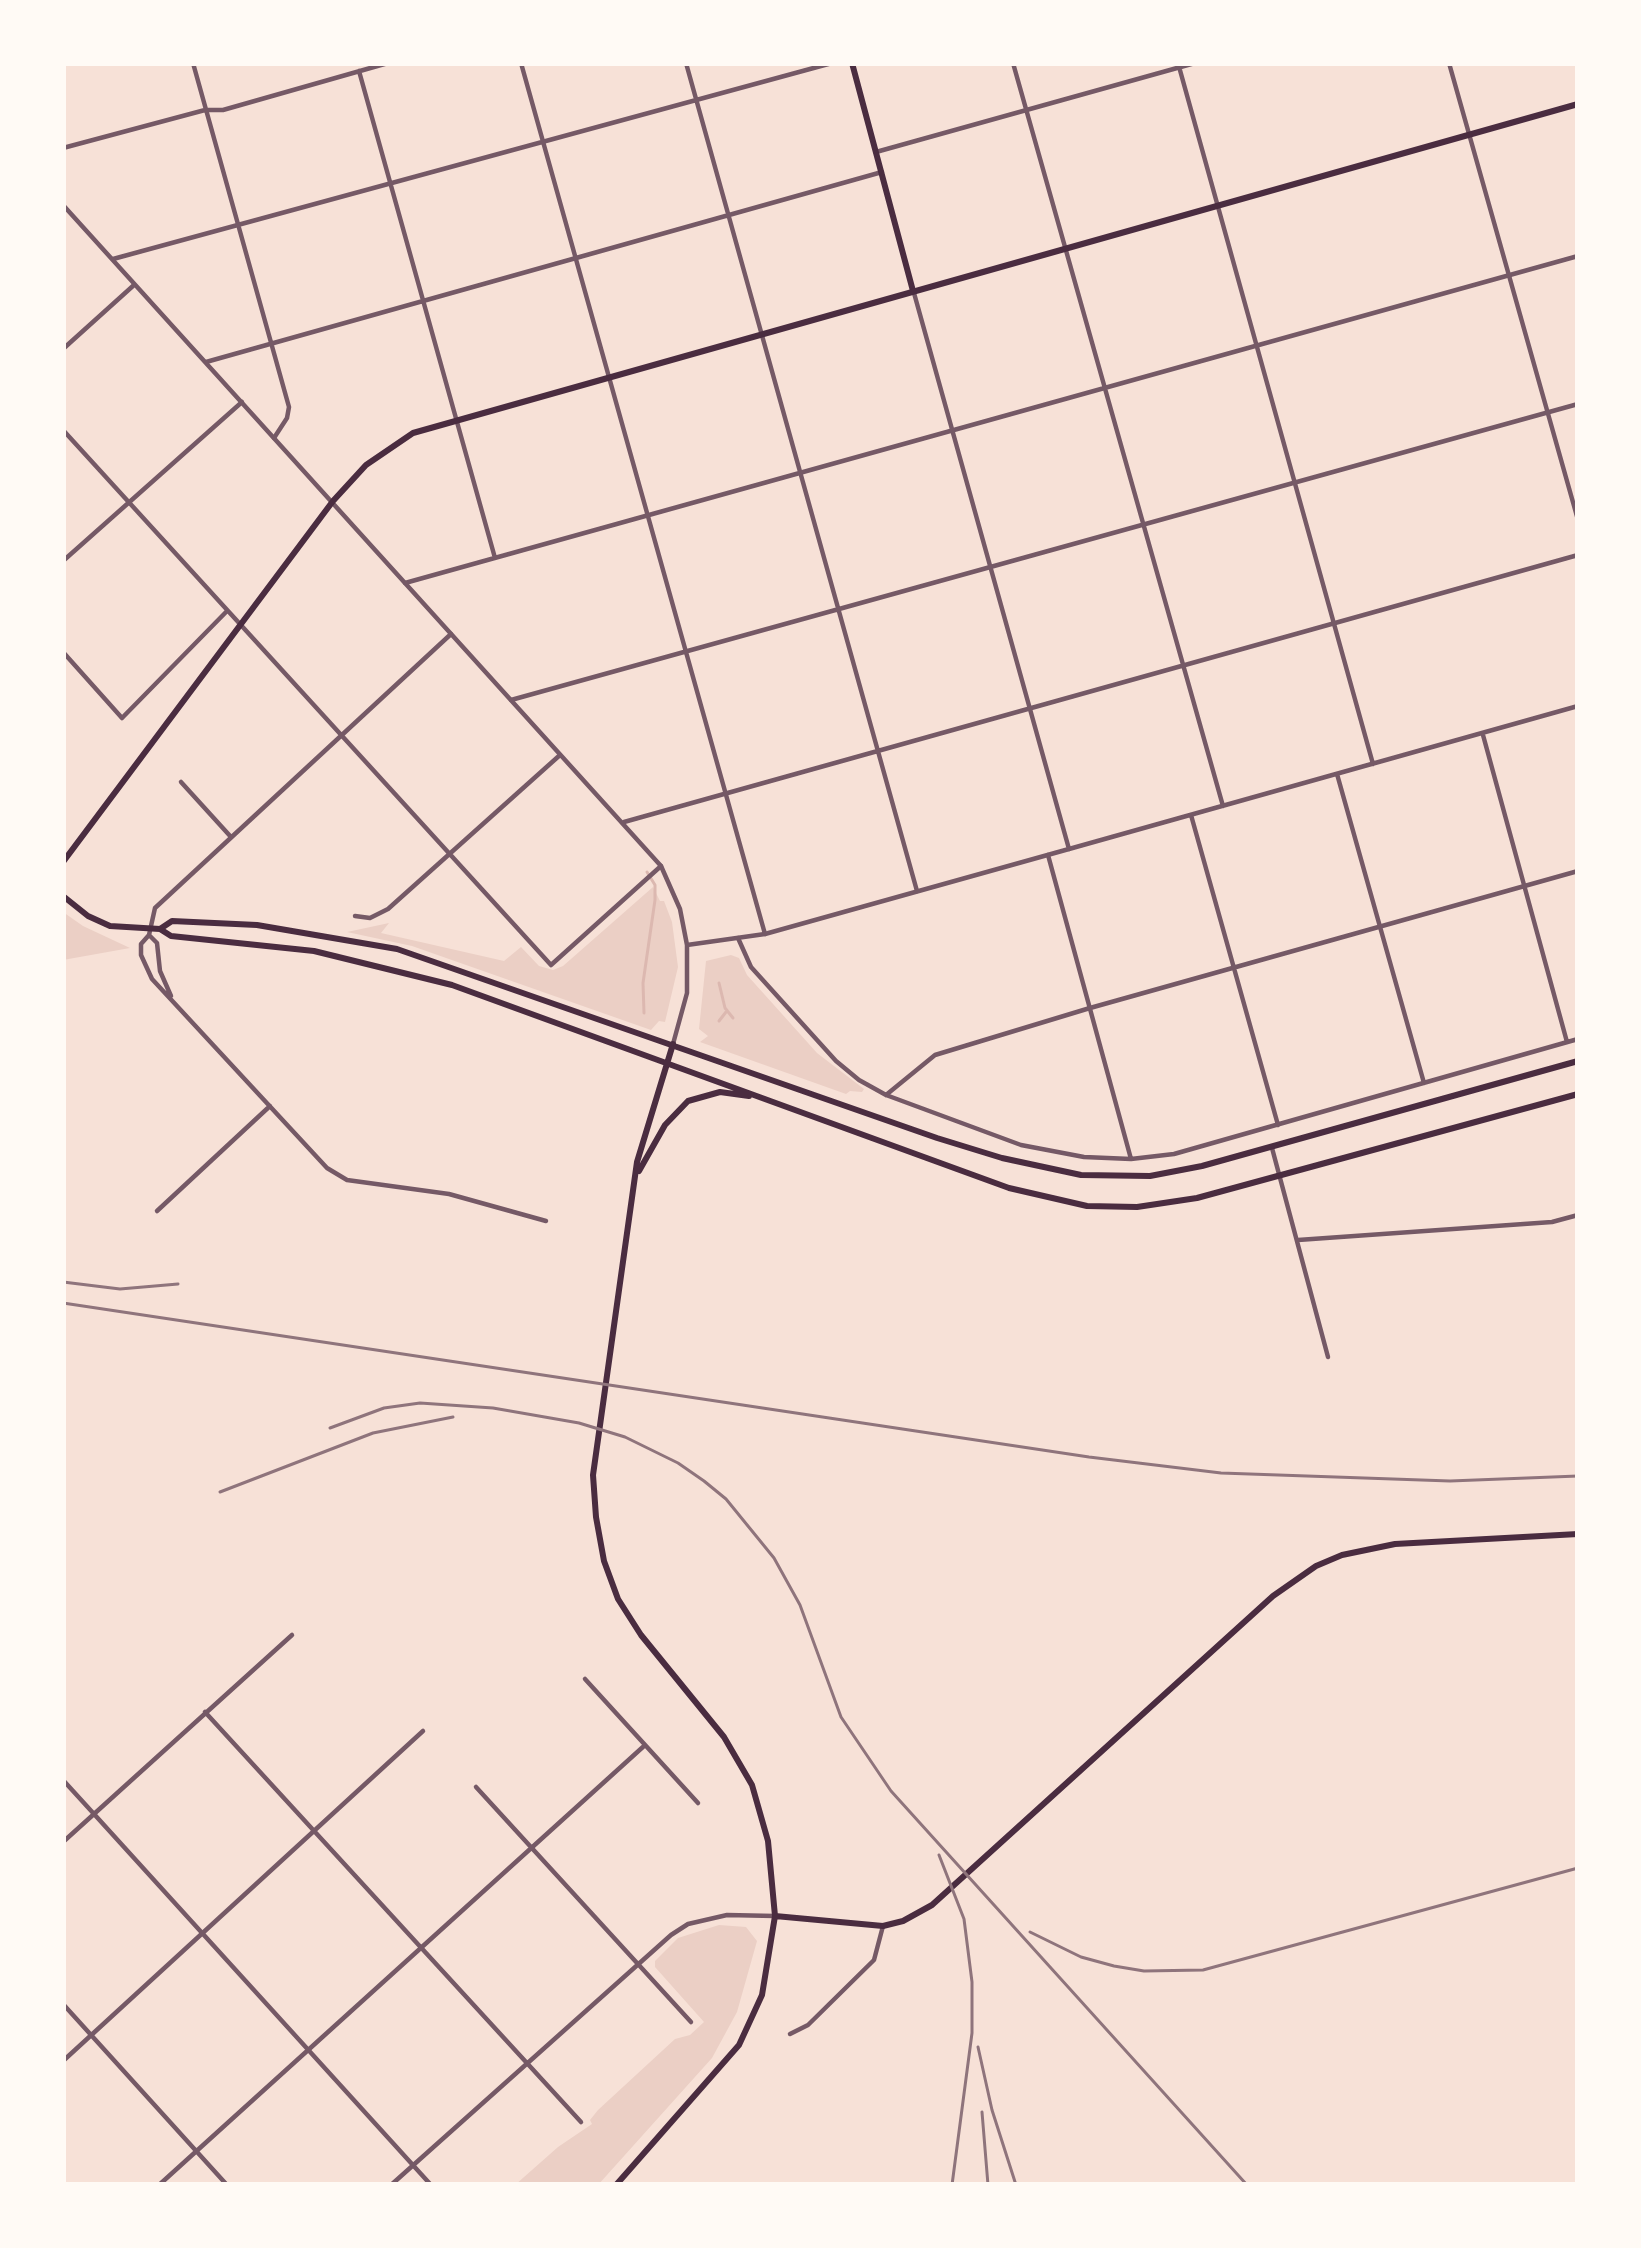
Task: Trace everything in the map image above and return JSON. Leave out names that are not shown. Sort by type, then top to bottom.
[{"type":"main road","points":[[852,63],[914,293]]},
{"type":"main road","points":[[63,862],[332,501],[396,442],[456,418],[1578,104]]},
{"type":"main road","points":[[63,896],[103,924],[149,932],[172,921],[241,924],[379,944],[447,963],[937,1138],[1066,1173],[1115,1177],[1167,1173],[1578,1061]]},
{"type":"main road","points":[[160,929],[170,936],[266,944],[378,964],[485,996],[1010,1188],[1087,1206],[1172,1203],[1578,1094]]},
{"type":"main road","points":[[616,2185],[739,2045],[762,1995],[775,1916],[768,1841],[752,1785],[724,1737],[641,1635],[618,1599],[600,1544],[593,1474],[634,1179],[673,1044]]},
{"type":"main road","points":[[634,1179],[665,1125],[688,1101],[726,1092],[773,1100]]},
{"type":"main road","points":[[775,1916],[883,1926],[932,1905],[1273,1596],[1316,1566],[1342,1555],[1395,1544],[1578,1534]]},
{"type":"street","points":[[193,63],[289,407],[274,438]]},
{"type":"street","points":[[63,148],[205,110],[223,110],[388,63]]},
{"type":"street","points":[[521,63],[765,934]]},
{"type":"street","points":[[686,63],[917,891]]},
{"type":"street","points":[[112,259],[832,63]]},
{"type":"street","points":[[1012,63],[1222,806]]},
{"type":"street","points":[[877,152],[1195,63]]},
{"type":"street","points":[[1450,63],[1578,520]]},
{"type":"street","points":[[1178,65],[1373,764]]},
{"type":"street","points":[[358,71],[495,558]]},
{"type":"street","points":[[206,362],[882,172]]},
{"type":"street","points":[[63,205],[662,866],[680,909],[687,946],[687,993],[673,1044]]},
{"type":"street","points":[[405,583],[1578,256]]},
{"type":"street","points":[[63,349],[135,284]]},
{"type":"street","points":[[914,293],[1070,849]]},
{"type":"street","points":[[63,561],[242,402]]},
{"type":"street","points":[[511,700],[1578,404]]},
{"type":"street","points":[[63,430],[551,965],[662,866]]},
{"type":"street","points":[[624,822],[1578,555]]},
{"type":"street","points":[[63,652],[122,718],[227,610]]},
{"type":"street","points":[[451,634],[159,903],[141,944],[142,962],[322,1164],[347,1180],[449,1193],[546,1221]]},
{"type":"street","points":[[687,946],[765,934],[1578,706]]},
{"type":"street","points":[[1482,733],[1568,1042]]},
{"type":"street","points":[[355,916],[377,916],[560,754]]},
{"type":"street","points":[[1336,774],[1424,1083]]},
{"type":"street","points":[[181,782],[231,837]]},
{"type":"street","points":[[1191,814],[1278,1126]]},
{"type":"street","points":[[1048,855],[1131,1159]]},
{"type":"street","points":[[886,1095],[935,1055],[1578,871]]},
{"type":"street","points":[[149,932],[158,944],[160,971],[172,999]]},
{"type":"street","points":[[738,938],[752,967],[836,1061],[886,1095],[1021,1145],[1084,1156],[1131,1159],[1174,1154],[1578,1039]]},
{"type":"street","points":[[157,1211],[270,1106]]},
{"type":"street","points":[[1272,1148],[1328,1357]]},
{"type":"street","points":[[1298,1240],[1552,1222],[1578,1215]]},
{"type":"street","points":[[63,1842],[292,1635]]},
{"type":"street","points":[[585,1679],[698,1803]]},
{"type":"street","points":[[205,1712],[580,2122]]},
{"type":"street","points":[[63,2061],[423,1731]]},
{"type":"street","points":[[159,2185],[644,1746]]},
{"type":"street","points":[[63,1780],[431,2185]]},
{"type":"street","points":[[476,1786],[691,2022]]},
{"type":"street","points":[[391,2185],[637,1962],[688,1924],[728,1916],[775,1916]]},
{"type":"street","points":[[790,2034],[808,2025],[874,1960],[883,1926]]},
{"type":"street","points":[[63,2004],[227,2185]]},
{"type":"shaded area","points":[[653,887],[672,922],[678,967],[665,1022],[659,1021],[651,1030],[412,946],[347,932],[389,923],[381,933],[504,961],[521,947],[539,966],[553,970]]},
{"type":"shaded area","points":[[63,912],[83,926],[130,948],[63,960]]},
{"type":"shaded area","points":[[731,955],[739,958],[747,975],[817,1053],[862,1092],[846,1094],[700,1042],[708,1036],[699,1029],[706,961]]},
{"type":"shaded area","points":[[719,1925],[746,1927],[757,1941],[737,2012],[712,2058],[598,2185],[515,2185],[592,2124],[598,2110],[675,2039],[690,2035],[704,2022],[655,1967],[655,1961],[678,1938]]},
{"type":"waterway","points":[[644,1013],[643,983],[655,900],[655,885],[647,872]]},
{"type":"waterway","points":[[719,983],[725,1008],[733,1018]]},
{"type":"waterway","points":[[719,1021],[726,1012]]},
{"type":"railway","points":[[63,1282],[120,1289],[178,1284]]},
{"type":"railway","points":[[63,1303],[1221,1473],[1450,1481],[1578,1476]]},
{"type":"railway","points":[[330,1428],[384,1408],[420,1403],[493,1408],[579,1423],[625,1437],[678,1463],[726,1499],[774,1558],[800,1605],[841,1717],[891,1791],[1247,2185]]},
{"type":"railway","points":[[220,1492],[373,1433],[453,1417]]},
{"type":"railway","points":[[939,1855],[964,1919],[972,1982],[972,2033],[952,2185]]},
{"type":"railway","points":[[1030,1932],[1081,1957],[1114,1966],[1144,1971],[1203,1970],[1578,1868]]},
{"type":"railway","points":[[978,2047],[1016,2185]]},
{"type":"railway","points":[[982,2112],[988,2185]]}]
